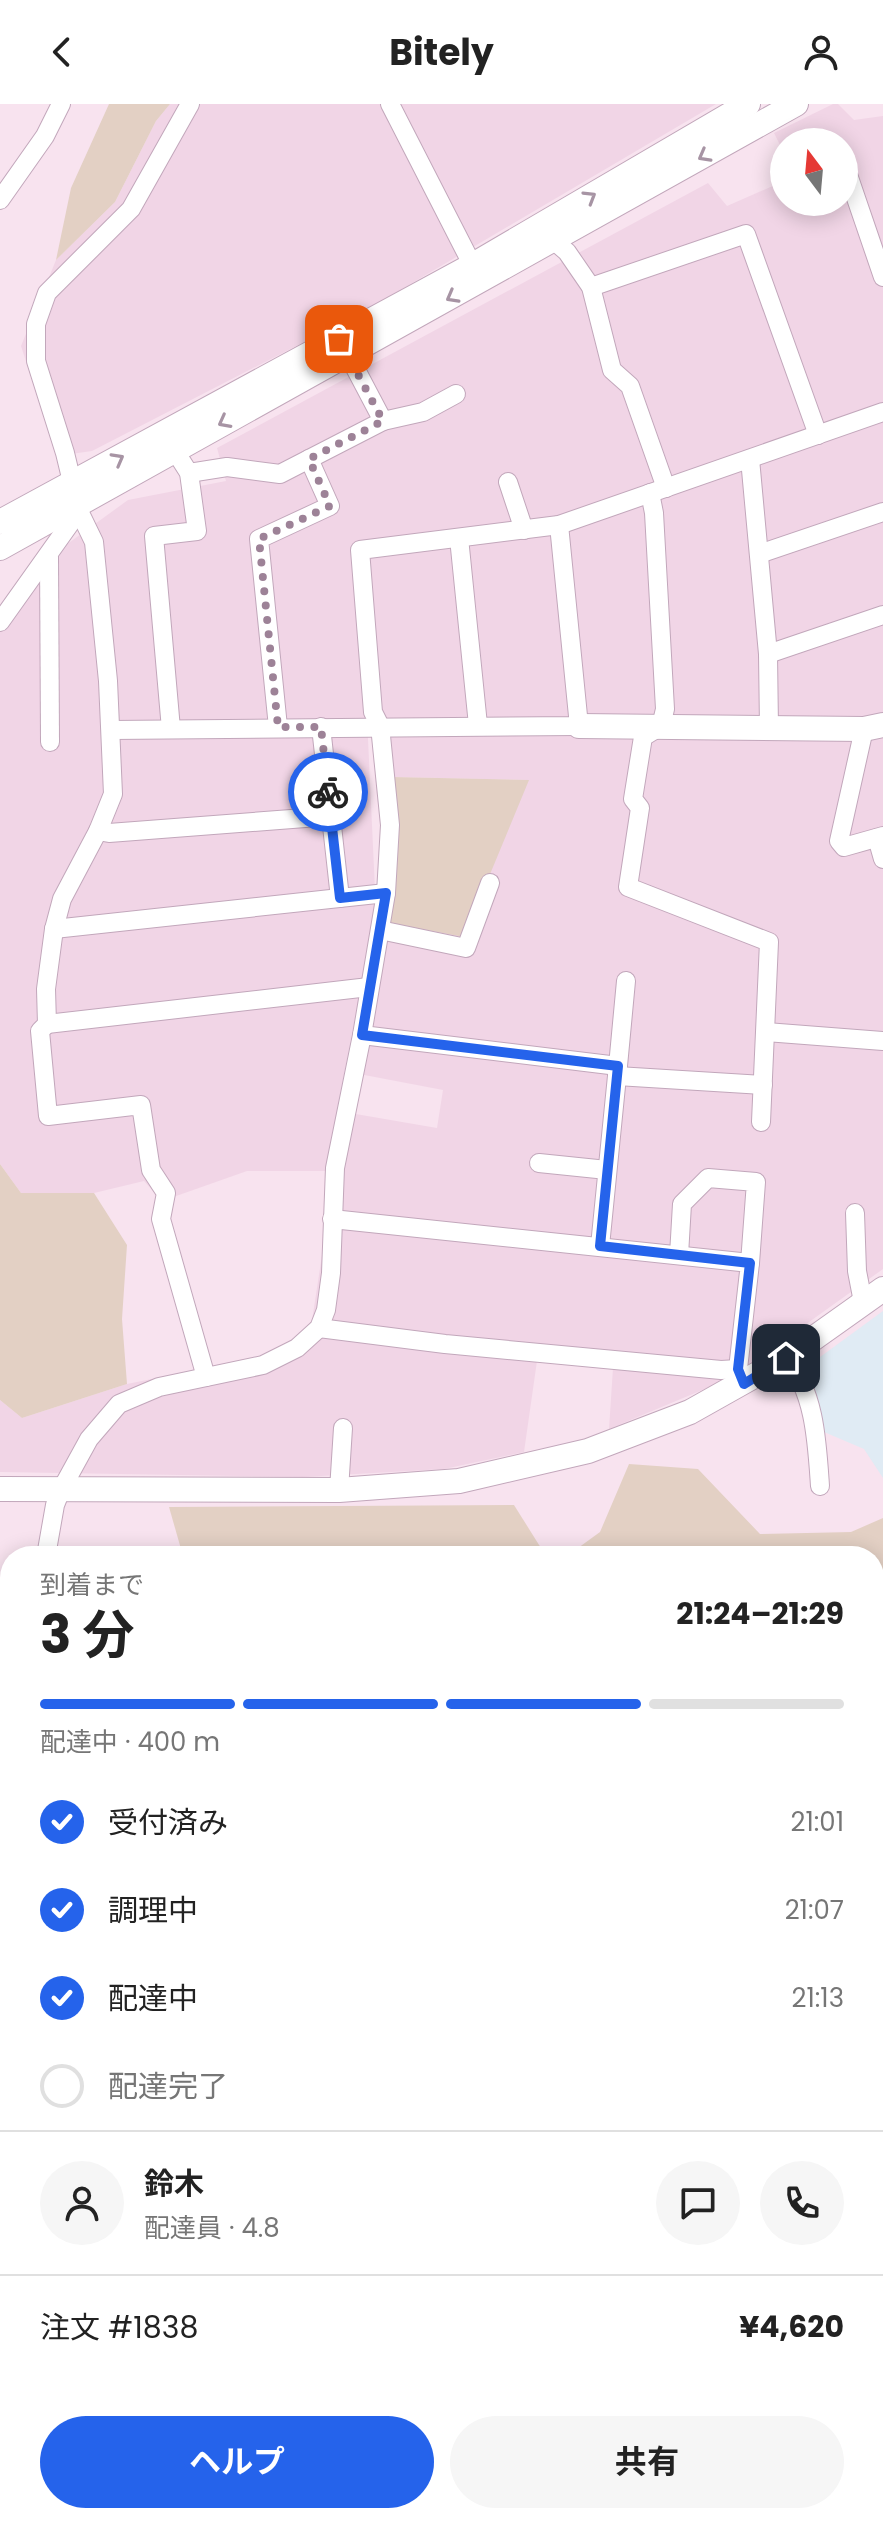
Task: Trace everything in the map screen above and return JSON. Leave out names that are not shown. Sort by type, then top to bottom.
[{"type":"street","points":[[0,200],[45,136],[61,104]]},
{"type":"street","points":[[47,1024],[46,989],[54,929],[62,899],[98,831],[113,794],[111,730],[94,542],[77,500],[36,361],[36,324],[47,293],[131,209],[190,104]]},
{"type":"street","points":[[390,104],[477,273]]},
{"type":"street","points":[[0,548],[169,442],[546,234],[749,110],[796,104]]},
{"type":"street","points":[[858,204],[883,277]]},
{"type":"street","points":[[546,234],[567,252],[591,287],[612,370],[630,386],[658,491],[654,513],[665,709],[661,726],[643,737],[633,799],[640,808],[628,887],[769,942],[761,1122]]},
{"type":"street","points":[[591,287],[746,234],[818,435]]},
{"type":"street","points":[[344,347],[383,421]]},
{"type":"street","points":[[189,473],[227,467],[280,474],[383,421],[423,412],[456,394]]},
{"type":"street","points":[[48,1546],[61,1490],[89,1439],[119,1404],[159,1387],[263,1365],[297,1348],[319,1328],[328,1298],[335,1168],[386,893],[390,825],[380,726],[373,712],[360,550],[559,525],[883,412]]},
{"type":"street","points":[[169,442],[189,473],[197,531],[154,536],[171,729]]},
{"type":"street","points":[[278,727],[259,539],[330,506],[309,459]]},
{"type":"street","points":[[750,459],[768,654],[769,728]]},
{"type":"street","points":[[508,482],[524,530]]},
{"type":"street","points":[[0,522],[77,500]]},
{"type":"street","points":[[0,622],[49,557],[77,500]]},
{"type":"street","points":[[759,554],[883,512]]},
{"type":"street","points":[[559,525],[579,726]]},
{"type":"street","points":[[459,538],[478,725]]},
{"type":"street","points":[[49,557],[50,742]]},
{"type":"street","points":[[768,654],[883,615]]},
{"type":"street","points":[[111,730],[478,725],[873,727],[839,841],[844,847],[851,847],[880,837],[883,859]]},
{"type":"street","points":[[321,727],[340,898]]},
{"type":"street","points":[[98,831],[109,833],[331,816]]},
{"type":"street","points":[[380,930],[466,948],[490,883]]},
{"type":"street","points":[[54,929],[386,893]]},
{"type":"street","points":[[600,1246],[626,981]]},
{"type":"street","points":[[206,1377],[161,1219],[166,1193],[151,1170],[141,1105],[48,1116],[40,1031],[47,1024],[369,987]]},
{"type":"street","points":[[766,1032],[883,1041]]},
{"type":"street","points":[[362,1035],[617,1071],[763,1085]]},
{"type":"street","points":[[539,1163],[607,1170]]},
{"type":"street","points":[[679,1255],[682,1204],[708,1178],[756,1182],[741,1376]]},
{"type":"street","points":[[0,1489],[339,1490],[459,1481],[588,1451],[690,1412],[741,1376],[786,1358],[873,1295],[857,1271],[855,1213]]},
{"type":"street","points":[[332,1219],[750,1263]]},
{"type":"street","points":[[319,1328],[460,1346],[706,1369],[741,1376]]},
{"type":"street","points":[[786,1358],[800,1374],[813,1424],[820,1486]]},
{"type":"street","points":[[339,1490],[343,1428]]},
{"type":"shaded area","points":[[109,104],[170,104],[156,121],[115,202],[56,260],[71,188]]},
{"type":"shaded area","points":[[170,104],[716,104],[368,309],[92,451],[57,456],[21,346],[56,260],[115,202],[156,121]]},
{"type":"shaded area","points":[[833,104],[838,104],[854,120],[883,116],[883,714],[865,720],[367,718],[376,911],[325,1171],[247,1171],[162,1201],[144,1181],[94,1193],[21,1193],[0,1164],[0,631],[59,550],[128,500],[226,481],[217,448],[708,183],[727,206],[770,187],[770,216],[858,216],[858,128],[784,128]]},
{"type":"shaded area","points":[[387,730],[883,735],[883,1269],[731,1378],[609,1429],[613,1368],[537,1361],[524,1452],[444,1469],[304,1477],[0,1472],[0,1400],[22,1418],[127,1384],[266,1356],[311,1327],[344,1112],[437,1128],[443,1090],[359,1074],[390,923],[528,780],[392,777]]},
{"type":"shaded area","points":[[392,777],[529,780],[464,937],[390,923],[398,841]]},
{"type":"shaded area","points":[[0,1164],[21,1193],[94,1193],[127,1245],[122,1319],[127,1384],[22,1418],[0,1400]]},
{"type":"shaded area","points":[[883,1311],[883,1478],[864,1449],[824,1432],[805,1368]]},
{"type":"shaded area","points":[[629,1464],[698,1469],[760,1534],[851,1532],[883,1518],[883,1546],[581,1546],[600,1532]]},
{"type":"shaded area","points":[[514,1505],[540,1546],[180,1546],[169,1507]]},
{"type":"way so far","points":[[328,792],[321,727],[278,727],[259,539],[330,506],[309,459],[383,421],[339,339]]},
{"type":"route","points":[[328,792],[340,898],[386,893],[362,1035],[618,1066],[600,1246],[750,1263],[738,1369],[744,1384],[786,1358]]}]
